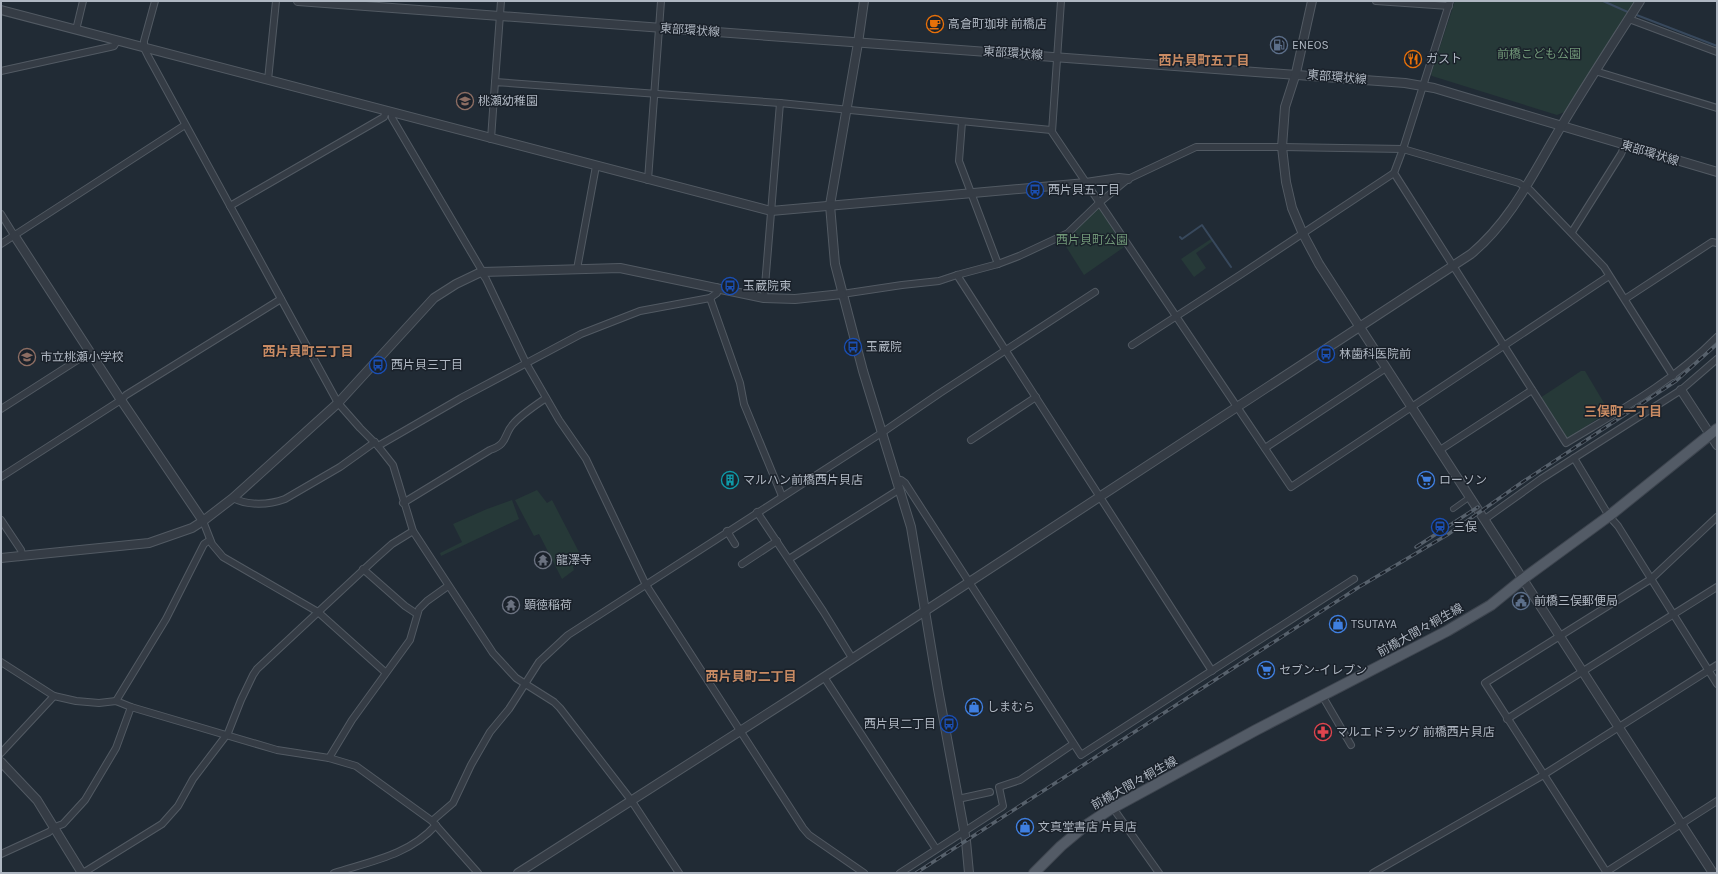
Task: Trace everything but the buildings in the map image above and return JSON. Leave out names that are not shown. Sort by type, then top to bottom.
[{"type":"main road","name":"前橋大間々桐生線","points":[[1034,873],[1060,846],[1085,826],[1113,808],[1256,730],[1323,697],[1459,624],[1491,605],[1523,579],[1609,516],[1713,432]]},
{"type":"street","points":[[76,30],[83,1]]},
{"type":"street","points":[[155,1],[144,41],[144,48],[338,403],[360,428],[377,444],[395,469],[403,504],[413,531],[493,653],[516,678],[557,705],[631,800],[678,873]]},
{"type":"street","points":[[268,80],[276,1]]},
{"type":"street","name":"東部環状線","points":[[298,1],[858,43],[1056,56],[1422,85],[1717,172]]},
{"type":"street","points":[[491,139],[501,1]]},
{"type":"street","points":[[648,180],[661,1]]},
{"type":"street","points":[[864,1],[830,205],[835,264],[863,371],[911,527],[958,799],[969,873]]},
{"type":"street","points":[[1061,1],[1051,130],[1099,203],[1238,406],[1291,487],[1610,276]]},
{"type":"street","points":[[1312,1],[1296,74],[1285,107],[1282,147],[1289,196],[1303,234],[1319,264],[1411,408],[1440,450],[1713,873]]},
{"type":"street","points":[[1132,345],[1394,173],[1450,4],[1376,1]]},
{"type":"street","points":[[518,873],[824,677],[1471,254],[1491,236],[1526,187],[1561,126],[1640,1]]},
{"type":"street","points":[[1,10],[771,211],[1086,183],[1119,178],[1128,179]]},
{"type":"street","points":[[1631,16],[1717,52]]},
{"type":"street","points":[[1,71],[114,46],[117,41]]},
{"type":"street","points":[[1595,71],[1717,108]]},
{"type":"street","points":[[495,82],[780,103],[1051,130]]},
{"type":"street","points":[[764,298],[780,103]]},
{"type":"street","points":[[230,206],[384,117],[389,112]]},
{"type":"street","points":[[389,112],[481,269],[481,272],[486,279],[526,364],[586,460],[646,585],[739,731],[806,831],[864,873]]},
{"type":"street","points":[[962,122],[958,158],[998,264]]},
{"type":"street","points":[[1,244],[185,125]]},
{"type":"street","points":[[1572,232],[1621,154],[1625,145]]},
{"type":"street","points":[[1,558],[19,558],[149,543],[192,528],[233,498],[338,403],[434,298],[456,284],[481,272],[620,268],[764,298],[795,299],[902,285],[938,282],[957,275],[998,264],[1068,233],[1099,203],[1128,179],[1196,147],[1403,149],[1526,187],[1572,232],[1604,267],[1673,376]]},
{"type":"street","points":[[577,269],[596,166]]},
{"type":"street","points":[[1394,173],[1566,443],[1673,376],[1717,336]]},
{"type":"street","points":[[1,214],[121,400],[203,521],[210,540],[217,551],[223,557],[318,612],[385,672]]},
{"type":"street","points":[[1625,299],[1712,242],[1717,243]]},
{"type":"street","points":[[957,275],[1212,671]]},
{"type":"street","points":[[233,498],[258,503],[276,502],[285,499],[377,444],[581,334],[628,314],[710,298],[717,293],[716,287]]},
{"type":"street","points":[[334,873],[405,850],[421,840],[434,823],[453,803],[471,765],[490,732],[509,709],[539,662],[562,639],[727,531],[883,432],[940,392],[1095,292]]},
{"type":"street","points":[[710,298],[740,383],[744,404],[782,496]]},
{"type":"street","points":[[1,478],[121,400],[126,395],[281,299]]},
{"type":"street","points":[[1,410],[90,352]]},
{"type":"street","points":[[1484,519],[1541,478],[1681,390],[1717,359]]},
{"type":"street","points":[[1265,448],[1386,368]]},
{"type":"street","points":[[1440,450],[1532,390]]},
{"type":"street","points":[[1681,390],[1713,432],[1717,445]]},
{"type":"street","points":[[971,440],[1036,397]]},
{"type":"street","points":[[403,504],[490,450],[497,448],[504,441],[514,423],[546,398]]},
{"type":"street","points":[[1574,458],[1609,516],[1618,526],[1717,684]]},
{"type":"street","points":[[896,481],[901,480],[905,483],[1080,755],[1083,755],[1354,580]]},
{"type":"street","points":[[789,559],[900,489]]},
{"type":"street","points":[[1453,509],[1467,499]]},
{"type":"street","points":[[757,512],[852,658]]},
{"type":"street","points":[[1717,517],[1651,579],[1485,684],[1607,872],[1717,801]]},
{"type":"street","points":[[1,520],[21,550],[22,554],[19,558]]},
{"type":"street","points":[[1,762],[37,800],[83,873],[170,818],[193,779],[226,736],[252,674],[363,569],[392,544],[413,531]]},
{"type":"street","points":[[727,531],[735,544]]},
{"type":"street","points":[[116,701],[176,600],[204,544],[210,540]]},
{"type":"street","points":[[742,564],[777,541]]},
{"type":"street","points":[[363,569],[405,606],[417,614]]},
{"type":"street","points":[[329,758],[352,720],[385,672],[410,640],[417,614],[422,605],[448,586]]},
{"type":"street","points":[[1507,719],[1717,587]]},
{"type":"street","points":[[1,662],[54,696],[95,703],[116,701],[226,736],[277,750],[329,758],[356,766],[434,823],[478,873]]},
{"type":"street","points":[[1372,873],[1543,774],[1717,664]]},
{"type":"street","points":[[824,677],[936,849]]},
{"type":"street","points":[[1,753],[54,696]]},
{"type":"street","points":[[1323,697],[1350,745]]},
{"type":"street","points":[[1,854],[63,824],[85,800],[116,748],[131,707]]},
{"type":"street","points":[[900,873],[1003,806],[999,787],[1020,780],[1073,744]]},
{"type":"street","points":[[958,799],[990,792]]},
{"type":"street","points":[[1113,808],[1159,873]]},
{"type":"green space","name":"前橋こども公園","points":[[1455,1],[1636,1],[1567,111],[1557,115],[1432,76],[1431,74]]},
{"type":"green space","name":"西片貝町公園","points":[[1099,203],[1127,245],[1084,275],[1060,237]]},
{"type":"green space","points":[[1211,239],[1213,241],[1196,253],[1206,268],[1194,277],[1181,259]]},
{"type":"green space","points":[[1581,371],[1585,371],[1607,408],[1606,413],[1567,439],[1540,398]]},
{"type":"green space","points":[[537,490],[547,503],[552,500],[580,554],[573,567],[574,570],[562,579],[539,534],[534,536],[515,500]]},
{"type":"green space","points":[[512,500],[519,519],[441,556],[440,553],[462,542],[453,524]]},
{"type":"waterway","points":[[1603,1],[1630,13]]},
{"type":"waterway","points":[[1634,14],[1717,46]]},
{"type":"waterway","points":[[1180,237],[1182,239],[1202,225],[1231,267]]},
{"type":"railway","points":[[916,873],[1359,587],[1447,535],[1521,483],[1676,381],[1717,344]]},
{"type":"railway","points":[[1416,547],[1478,507]]},
{"type":"place","name":"高倉町珈琲 前橋店","points":[[935,24]]},
{"type":"place","name":"ENEOS","points":[[1279,45]]},
{"type":"place","name":"ガスト","points":[[1413,59]]},
{"type":"place","name":"桃瀬幼稚園","points":[[465,101]]},
{"type":"place","name":"西片貝五丁目","points":[[1035,190]]},
{"type":"place","name":"玉蔵院東","points":[[730,286]]},
{"type":"place","name":"玉蔵院","points":[[853,347]]},
{"type":"place","name":"林歯科医院前","points":[[1326,354]]},
{"type":"place","name":"市立桃瀬小学校","points":[[27,357]]},
{"type":"place","name":"西片貝三丁目","points":[[378,365]]},
{"type":"place","name":"マルハン前橋西片貝店","points":[[730,480]]},
{"type":"place","name":"ローソン","points":[[1426,480]]},
{"type":"place","name":"三俣","points":[[1440,527]]},
{"type":"place","name":"龍澤寺","points":[[543,560]]},
{"type":"place","name":"前橋三俣郵便局","points":[[1521,601]]},
{"type":"place","name":"顕徳稲荷","points":[[511,605]]},
{"type":"place","name":"TSUTAYA","points":[[1338,624]]},
{"type":"place","name":"セブン-イレブン","points":[[1266,670]]},
{"type":"place","name":"しまむら","points":[[974,707]]},
{"type":"place","name":"西片貝二丁目","points":[[949,724]]},
{"type":"place","name":"マルエドラッグ 前橋西片貝店","points":[[1323,732]]},
{"type":"place","name":"文真堂書店 片貝店","points":[[1025,827]]},
{"type":"district","name":"西片貝町五丁目","points":[[1204,60]]},
{"type":"district","name":"西片貝町三丁目","points":[[308,351]]},
{"type":"district","name":"三俣町一丁目","points":[[1623,411]]},
{"type":"district","name":"西片貝町二丁目","points":[[751,676]]}]
